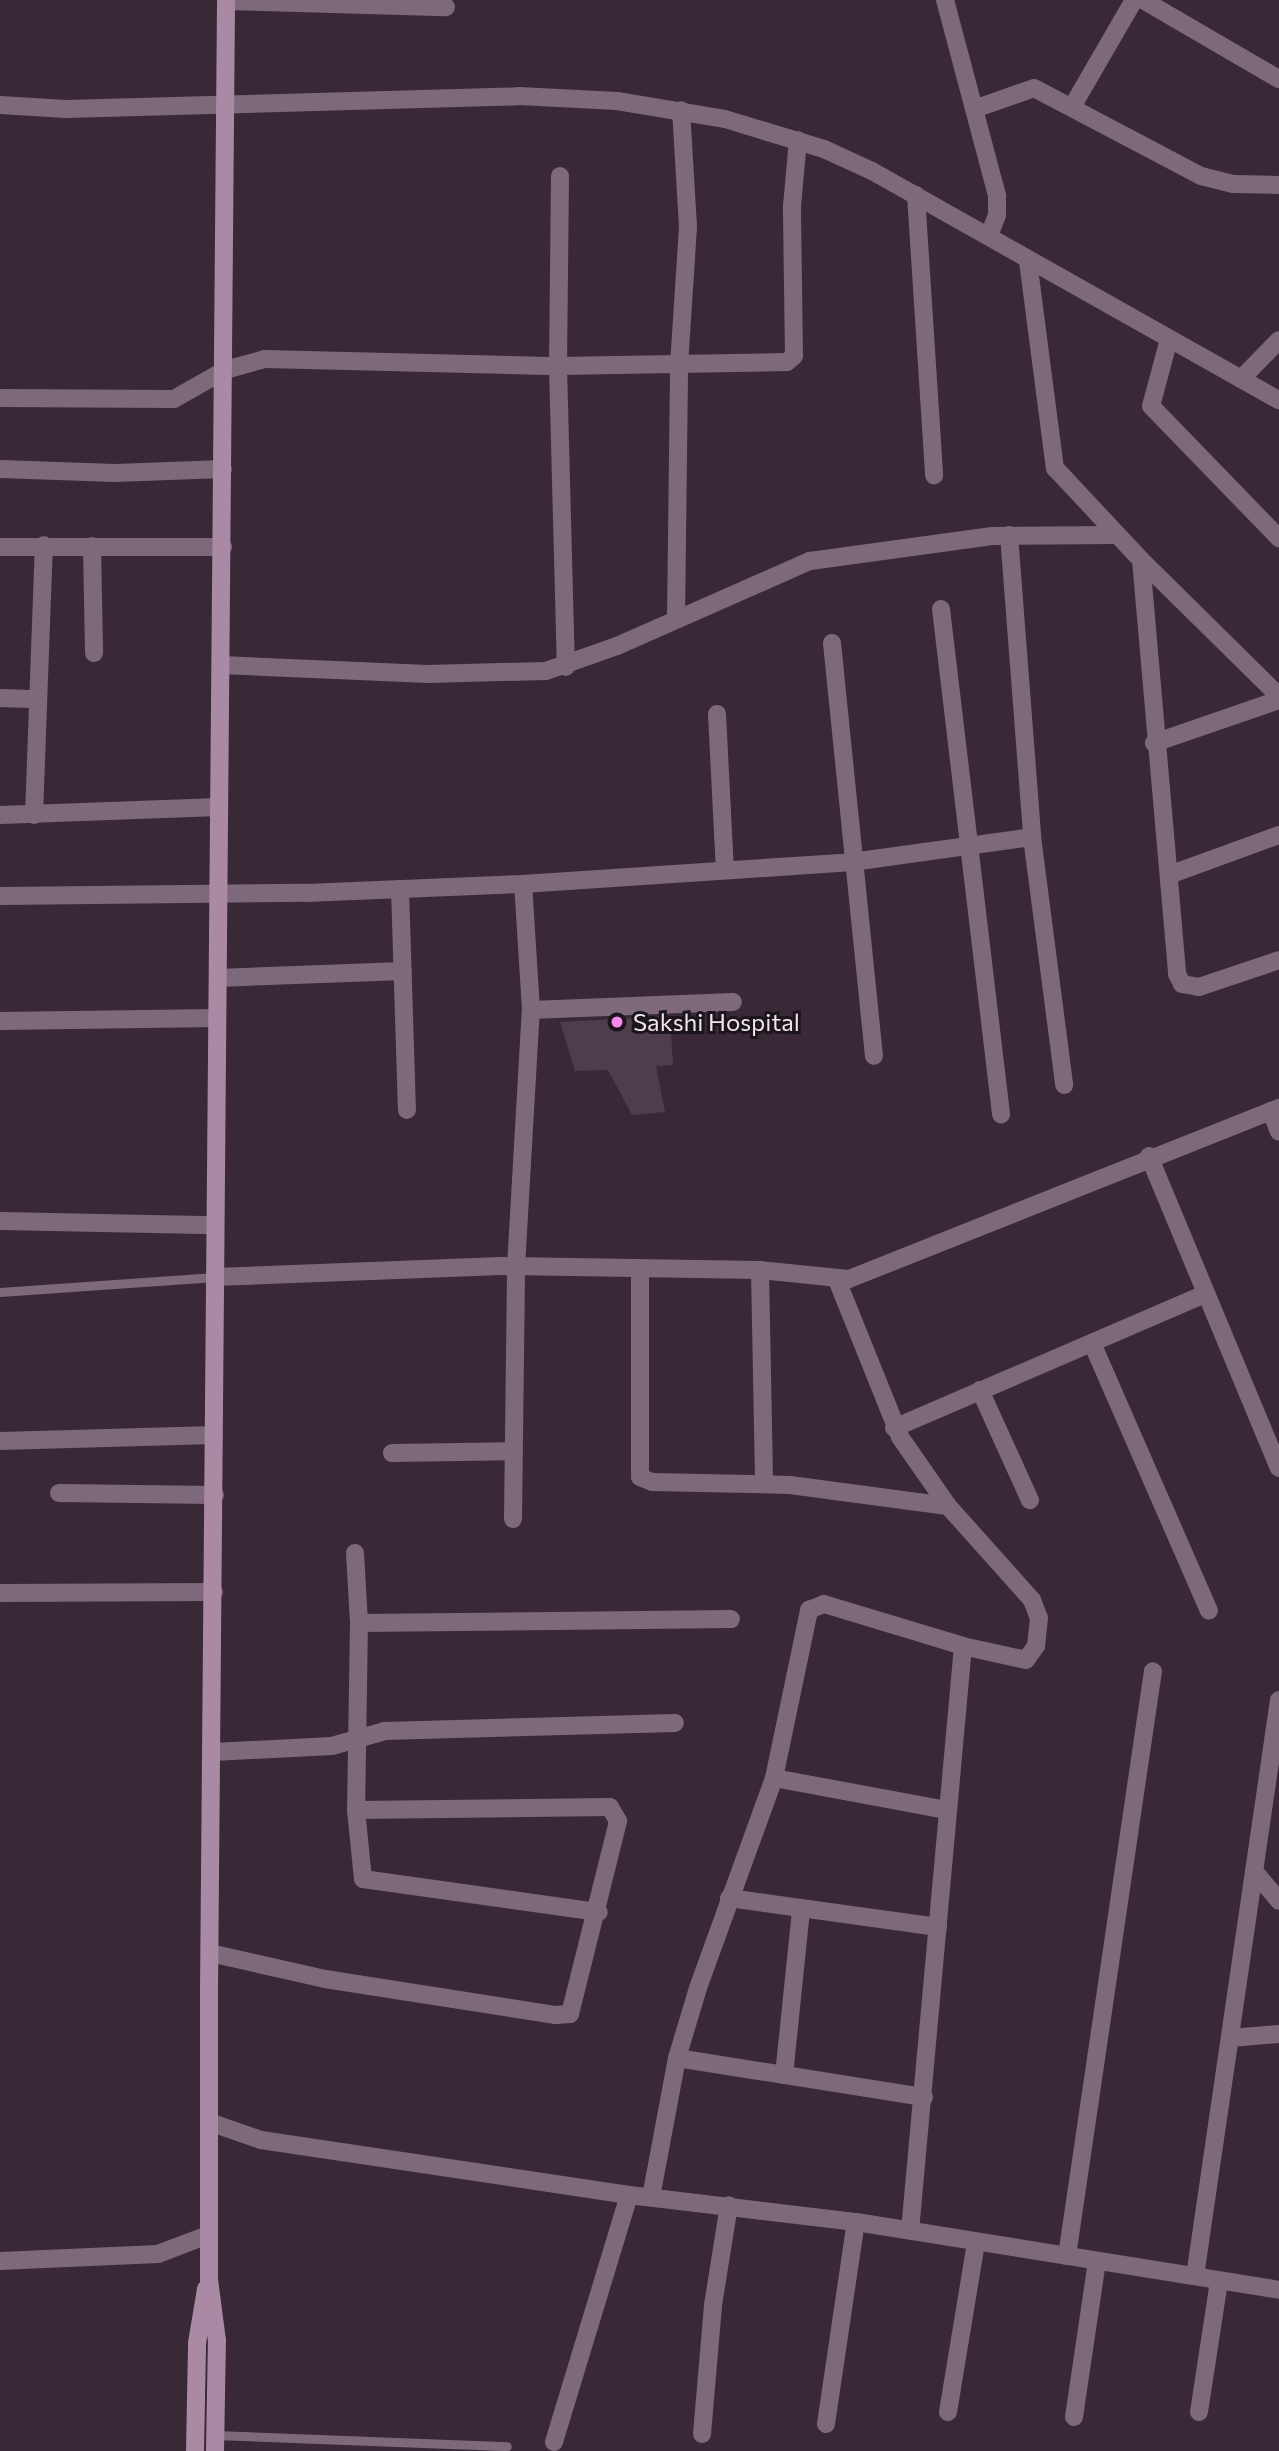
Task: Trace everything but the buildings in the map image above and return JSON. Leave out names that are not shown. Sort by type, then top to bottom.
[{"type":"main road","points":[[215,2443],[217,2342],[209,2279],[208,2235],[226,0]]},
{"type":"main road","points":[[195,2451],[197,2343],[209,2279]]},
{"type":"street","points":[[226,0],[446,7]]},
{"type":"street","points":[[945,0],[976,108],[992,227]]},
{"type":"street","points":[[1072,107],[1134,0]]},
{"type":"street","points":[[1143,0],[1279,79]]},
{"type":"street","points":[[976,108],[1034,89],[1201,176],[1233,184],[1279,185]]},
{"type":"street","points":[[0,105],[66,109],[519,96],[681,110],[798,140],[992,227],[1028,261],[1169,339],[1247,372],[1279,400]]},
{"type":"street","points":[[676,619],[679,366],[688,227],[681,110]]},
{"type":"street","points":[[0,398],[174,399],[225,370],[265,359],[558,366],[679,366],[787,362],[794,356],[792,206],[798,140]]},
{"type":"street","points":[[560,176],[558,366],[566,667]]},
{"type":"street","points":[[916,195],[934,475]]},
{"type":"street","points":[[1028,261],[1050,453],[1065,480],[1141,561],[1279,698],[1154,743]]},
{"type":"street","points":[[1169,339],[1151,406],[1279,538]]},
{"type":"street","points":[[1247,372],[1279,340]]},
{"type":"street","points":[[0,469],[127,473],[223,469]]},
{"type":"street","points":[[221,665],[428,674],[528,673],[566,667],[810,561],[1009,535],[1116,535]]},
{"type":"street","points":[[1009,535],[1031,837],[1064,1085]]},
{"type":"street","points":[[34,815],[44,545]]},
{"type":"street","points":[[92,546],[94,653]]},
{"type":"street","points":[[0,547],[223,547]]},
{"type":"street","points":[[1141,561],[1154,743],[1177,974],[1182,984],[1199,987],[1279,960]]},
{"type":"street","points":[[941,609],[1001,1114]]},
{"type":"street","points":[[832,643],[852,862],[874,1056]]},
{"type":"street","points":[[0,698],[38,699]]},
{"type":"street","points":[[717,714],[725,870]]},
{"type":"street","points":[[0,815],[219,807]]},
{"type":"street","points":[[1168,875],[1279,835]]},
{"type":"street","points":[[0,896],[220,894],[523,884],[852,862],[968,848],[1031,837]]},
{"type":"street","points":[[513,1519],[516,1267],[531,1010],[523,884]]},
{"type":"street","points":[[400,888],[407,1110]]},
{"type":"street","points":[[218,978],[403,971]]},
{"type":"street","points":[[531,1010],[733,1002]]},
{"type":"street","points":[[0,1021],[216,1018]]},
{"type":"street","points":[[215,1277],[516,1267],[761,1270],[837,1280],[866,1275],[1149,1156],[1275,1109],[1279,1132]]},
{"type":"street","points":[[1149,1156],[1203,1295],[1279,1468]]},
{"type":"street","points":[[0,1221],[215,1225]]},
{"type":"street","points":[[640,1269],[640,1477],[652,1482],[764,1483],[948,1506]]},
{"type":"street","points":[[761,1270],[764,1483]]},
{"type":"street","points":[[651,2197],[677,2058],[729,1898],[774,1778],[813,1605],[824,1604],[963,1646],[1026,1660],[1036,1646],[1039,1618],[1032,1600],[948,1506],[894,1428],[837,1280]]},
{"type":"street","points":[[894,1428],[1203,1295]]},
{"type":"street","points":[[1091,1343],[1209,1611]]},
{"type":"street","points":[[980,1390],[1030,1500]]},
{"type":"street","points":[[0,1441],[214,1435]]},
{"type":"street","points":[[392,1454],[514,1451]]},
{"type":"street","points":[[60,1493],[215,1494]]},
{"type":"street","points":[[355,1553],[359,1623],[355,1741],[356,1810],[363,1879],[599,1912]]},
{"type":"street","points":[[0,1593],[214,1591]]},
{"type":"street","points":[[359,1623],[731,1619]]},
{"type":"street","points":[[910,2231],[963,1646]]},
{"type":"street","points":[[1068,2256],[1153,1671]]},
{"type":"street","points":[[1195,2276],[1279,1700]]},
{"type":"street","points":[[213,1752],[355,1741],[385,1731],[675,1723]]},
{"type":"street","points":[[774,1778],[947,1810]]},
{"type":"street","points":[[210,1952],[325,1979],[563,2016],[575,2006],[618,1821],[610,1807],[356,1810]]},
{"type":"street","points":[[1254,1871],[1279,1901]]},
{"type":"street","points":[[729,1898],[938,1927]]},
{"type":"street","points":[[784,2075],[801,1910]]},
{"type":"street","points":[[1230,2038],[1279,2034]]},
{"type":"street","points":[[677,2058],[924,2097]]},
{"type":"street","points":[[209,2122],[261,2140],[629,2195],[856,2222],[1279,2290]]},
{"type":"street","points":[[554,2442],[629,2195]]},
{"type":"street","points":[[702,2434],[713,2305],[729,2205]]},
{"type":"street","points":[[826,2424],[856,2222]]},
{"type":"street","points":[[0,2261],[158,2254],[208,2235]]},
{"type":"street","points":[[948,2412],[976,2242]]},
{"type":"street","points":[[1074,2417],[1097,2262]]},
{"type":"street","points":[[1199,2412],[1219,2281]]},
{"type":"lane","points":[[0,1292],[215,1277]]},
{"type":"lane","points":[[215,2443],[507,2446]]},
{"type":"place","name":"Sakshi Hospital","points":[[617,1022]]}]
